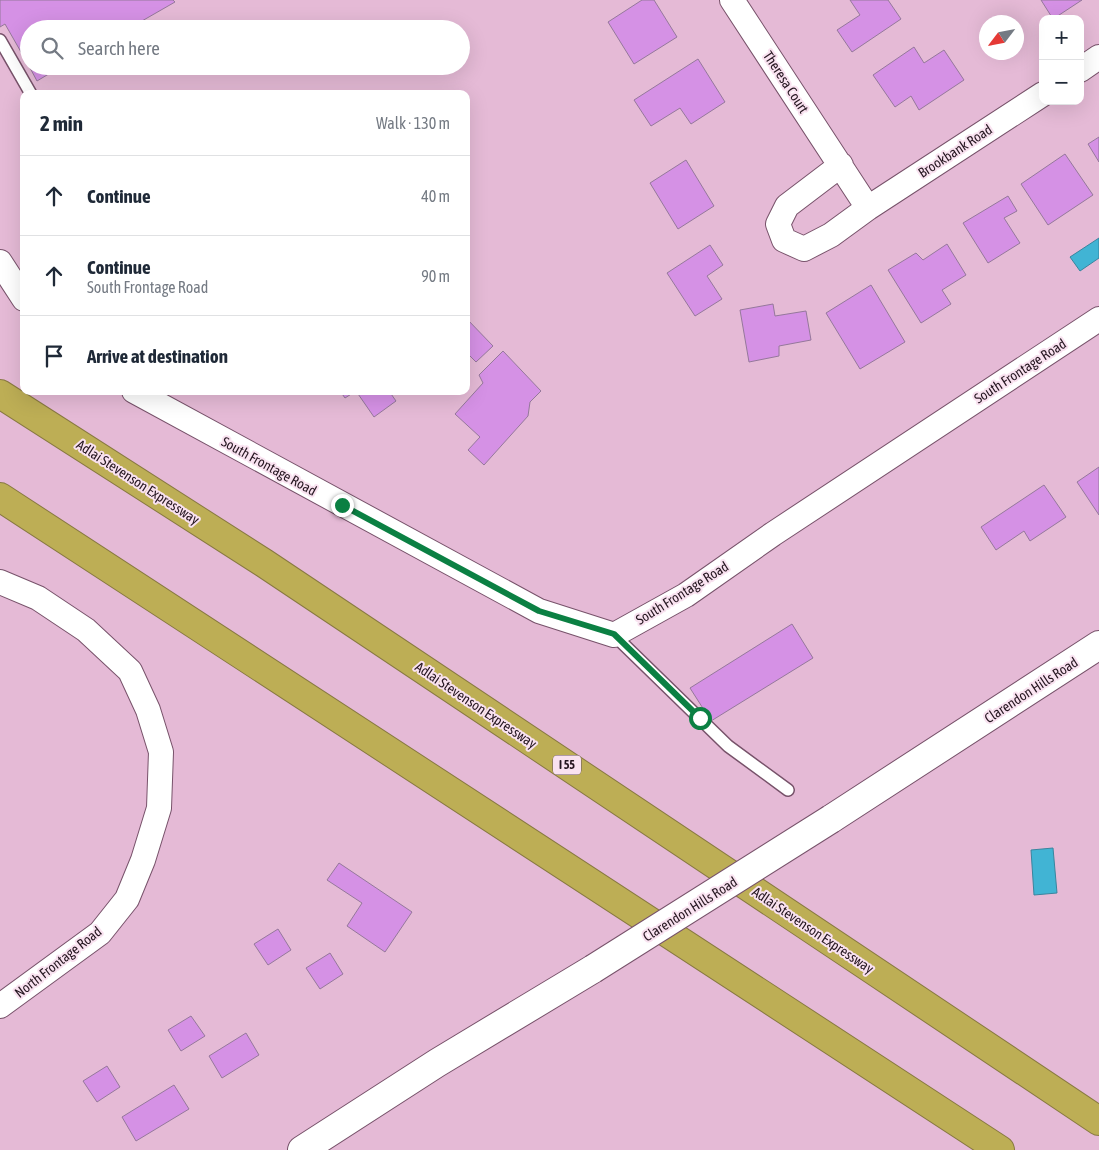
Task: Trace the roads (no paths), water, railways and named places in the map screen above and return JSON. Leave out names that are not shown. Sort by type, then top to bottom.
[{"type":"highway","name":"Adlai Stevenson Expressway","points":[[0,392],[264,562],[1099,1121]]},
{"type":"highway","points":[[0,497],[1000,1150]]},
{"type":"street","name":"Theresa Court","points":[[732,0],[868,208]]},
{"type":"street","points":[[1084,67],[1099,57]]},
{"type":"street","name":"Brookbank Road","points":[[868,208],[1039,97]]},
{"type":"street","points":[[840,165],[787,206],[778,224],[784,240],[804,249],[831,235],[868,208]]},
{"type":"street","points":[[0,262],[20,293]]},
{"type":"street","name":"South Frontage Road","points":[[141,395],[539,611],[614,634],[686,595],[773,534],[1099,319]]},
{"type":"street","name":"North Frontage Road","points":[[0,582],[38,598],[86,630],[130,671],[148,710],[161,752],[159,808],[143,860],[127,899],[100,933],[0,1006]]},
{"type":"street","name":"Clarendon Hills Road","points":[[302,1150],[437,1063],[593,969],[832,819],[1099,645]]},
{"type":"lane","points":[[0,40],[20,75]]},
{"type":"lane","points":[[20,75],[29,90]]},
{"type":"lane","points":[[614,634],[728,746],[788,790]]},
{"type":"water","points":[[1099,238],[1099,258],[1080,271],[1070,257]]},
{"type":"water","points":[[1053,848],[1057,893],[1034,895],[1031,850]]}]
